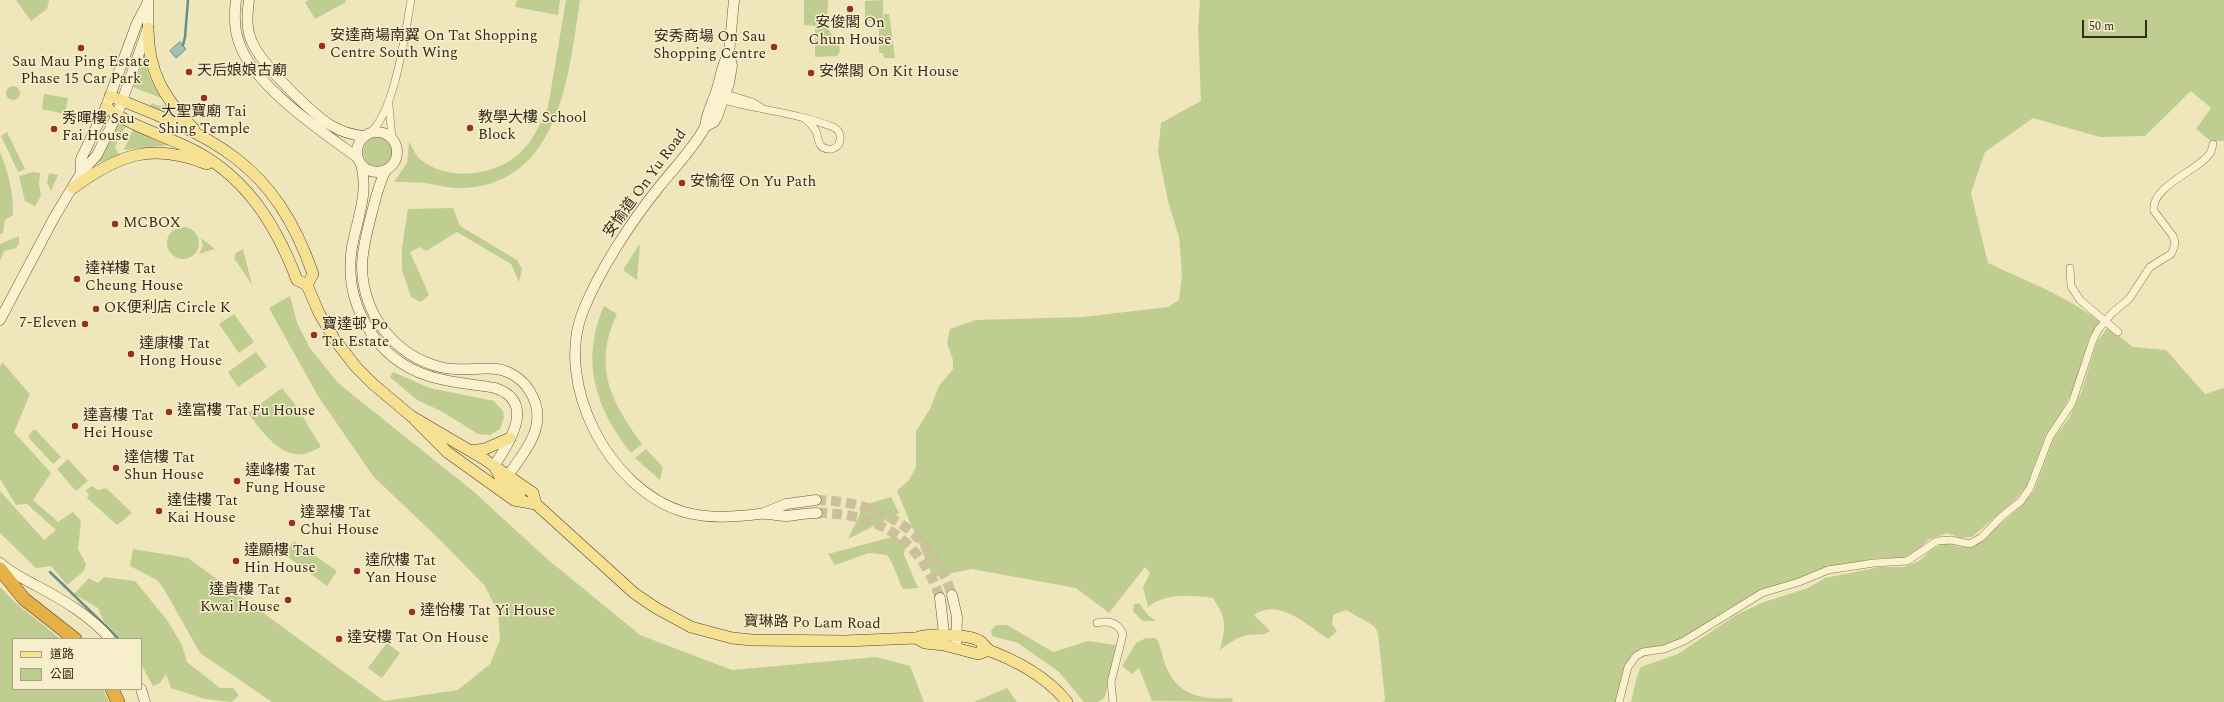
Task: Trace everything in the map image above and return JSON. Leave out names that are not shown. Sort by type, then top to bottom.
[{"type":"highway","points":[[0,569],[24,599],[74,638]]},
{"type":"highway","points":[[112,690],[118,702]]},
{"type":"main road","points":[[236,0],[236,31],[240,46],[248,61],[264,81],[304,118],[372,171],[386,170]]},
{"type":"main road","points":[[249,0],[247,19],[249,35],[256,50],[267,66],[329,124],[352,135],[382,132],[392,138],[396,144],[397,154],[393,164],[386,170],[377,192],[368,229],[362,266],[366,296],[372,310],[388,336],[412,356],[440,367],[497,370],[508,373],[527,387],[537,408],[536,431],[532,441],[503,482]]},
{"type":"main road","name":"安愉道 On Yu Road","points":[[734,0],[729,53],[732,66],[720,96],[714,122],[706,127],[639,215],[588,299],[576,337],[576,376],[583,402],[601,440],[620,467],[652,496],[672,508],[701,516],[732,517],[761,514],[786,516],[817,512]]},
{"type":"main road","points":[[148,1],[148,49],[151,63],[162,89],[177,112],[199,134]]},
{"type":"main road","points":[[81,173],[81,158],[106,107],[136,22],[148,1]]},
{"type":"main road","points":[[0,320],[32,256],[81,173],[97,155],[122,101],[148,28]]},
{"type":"main road","points":[[110,96],[199,134],[237,158],[273,195],[292,223],[313,274],[307,285]]},
{"type":"main road","name":"寶琳路 Po Lam Road","points":[[106,107],[131,124],[195,150],[209,158],[243,185],[259,205],[280,239],[297,280],[307,285],[327,327],[356,367],[373,384],[411,416],[494,466],[514,500],[522,501],[527,504],[536,504]]},
{"type":"main road","points":[[367,134],[358,146],[365,187],[350,264],[353,292],[366,324],[387,351],[413,370],[440,379],[495,388],[508,395],[515,404],[518,416],[516,426],[494,466]]},
{"type":"main road","points":[[73,188],[109,164],[145,153],[165,151],[177,153],[226,172]]},
{"type":"main road","name":"寶琳路 Po Lam Road","points":[[411,416],[423,431],[447,452],[503,482],[533,493],[536,504],[634,593],[656,608],[691,627],[732,638],[752,640],[845,641],[916,638],[925,634],[944,630],[956,643]]},
{"type":"main road","points":[[471,451],[491,447],[510,438]]},
{"type":"main road","name":"安愉道 On Yu Road","points":[[761,514],[786,504],[816,500]]},
{"type":"main road","points":[[0,563],[12,572],[78,610],[90,619],[109,638]]},
{"type":"main road","points":[[952,595],[957,617],[956,643],[989,650],[1029,670],[1052,687],[1067,702]]},
{"type":"main road","points":[[940,598],[944,630]]},
{"type":"main road","name":"寶琳路 Po Lam Road","points":[[916,638],[925,643],[956,643]]},
{"type":"main road","points":[[141,690],[145,702]]},
{"type":"street","points":[[367,134],[378,126],[389,103],[411,0]]},
{"type":"street","points":[[720,96],[752,102],[762,108],[806,119],[831,126],[837,129],[840,135],[840,141],[834,148],[823,148],[818,143],[818,137],[814,127],[806,119]]},
{"type":"street","points":[[389,103],[392,138]]},
{"type":"street","points":[[818,137],[821,130],[831,126]]},
{"type":"street","points":[[1618,702],[1628,667],[1636,656],[1643,652],[1664,649],[1684,641],[1762,593],[1799,582],[1828,570],[1870,563],[1907,561],[1937,541],[1951,540],[1968,544],[1979,540],[2001,517],[2021,501],[2030,488],[2050,436],[2072,402],[2093,340],[2104,322],[2129,299],[2150,267],[2171,254],[2173,250],[2174,238],[2155,213],[2154,202],[2179,176],[2209,155],[2214,144]]},
{"type":"street","points":[[2070,268],[2071,286],[2080,300],[2104,322],[2118,332]]},
{"type":"street","points":[[1097,623],[1109,621],[1121,628],[1123,634],[1111,682],[1113,702]]},
{"type":"green space","points":[[16,0],[49,0],[47,9],[31,21]]},
{"type":"green space","points":[[309,0],[345,0],[346,2],[315,19],[305,2]]},
{"type":"green space","points":[[517,0],[560,0],[558,15],[515,7]]},
{"type":"green space","points":[[566,0],[580,0],[571,60],[564,91],[554,120],[540,146],[521,167],[496,182],[464,188],[425,183],[394,182],[407,163],[409,142],[421,160],[432,167],[458,173],[486,171],[511,160],[525,148],[536,131],[548,107]]},
{"type":"green space","points":[[804,0],[828,0],[828,26],[830,32],[839,45],[840,49],[837,56],[815,57],[815,26],[804,25]]},
{"type":"green space","points":[[883,0],[883,21],[884,14],[889,14],[895,58],[884,58],[883,53],[879,53],[879,30],[876,21],[865,21],[865,1]]},
{"type":"green space","points":[[1200,0],[2224,0],[2224,141],[2211,141],[2196,129],[2211,108],[2191,91],[2145,136],[2100,137],[2033,118],[1985,152],[1971,193],[1988,263],[2074,304],[2100,322],[2089,338],[2073,390],[2061,413],[2046,434],[2026,487],[2015,500],[1972,537],[1961,538],[1947,533],[1928,540],[1914,554],[1901,558],[1879,558],[1821,570],[1761,593],[1731,607],[1674,646],[1635,660],[1628,674],[1625,694],[1621,702],[1383,702],[1385,700],[1378,633],[1374,626],[1346,610],[1333,615],[1332,624],[1337,631],[1328,639],[1293,615],[1273,609],[1264,610],[1254,615],[1270,631],[1262,634],[1240,637],[1220,650],[1224,623],[1221,612],[1213,598],[1196,596],[1171,597],[1155,602],[1148,607],[1143,587],[1150,573],[1145,567],[1109,613],[1076,588],[972,569],[933,577],[897,491],[909,480],[916,467],[916,431],[930,409],[939,386],[953,369],[953,360],[947,343],[950,329],[976,320],[1083,317],[1168,307],[1179,300],[1182,274],[1179,237],[1168,201],[1158,152],[1161,123],[1201,101],[1198,29]]},
{"type":"green space","points":[[145,57],[150,78],[161,98],[133,87]]},
{"type":"green space","points":[[13,86],[18,88],[20,93],[18,98],[13,100],[8,98],[6,93],[8,88]]},
{"type":"green space","points":[[44,94],[68,98],[65,114],[42,109]]},
{"type":"green space","points":[[152,103],[159,106],[166,105],[174,116],[150,107]]},
{"type":"green space","points":[[123,123],[126,125],[115,147],[119,155],[98,163],[118,125]]},
{"type":"green space","points":[[133,129],[170,145],[124,150]]},
{"type":"green space","points":[[7,132],[25,169],[18,172],[1,136]]},
{"type":"green space","points":[[378,137],[389,141],[393,152],[389,163],[378,167],[367,163],[363,152],[367,141]]},
{"type":"green space","points":[[0,152],[10,183],[13,215],[5,220],[3,233],[0,234]]},
{"type":"green space","points":[[33,172],[40,173],[39,184],[41,196],[35,206],[25,201],[19,176]]},
{"type":"green space","points":[[49,173],[58,175],[51,191],[47,182]]},
{"type":"green space","points":[[453,208],[460,226],[517,260],[522,269],[519,282],[511,264],[457,232],[426,251],[420,247],[410,252],[429,295],[421,302],[411,297],[402,270],[402,248],[408,209]]},
{"type":"green space","points":[[183,227],[192,230],[196,234],[199,243],[196,252],[192,256],[183,259],[174,256],[170,252],[167,243],[170,234],[174,230]]},
{"type":"green space","points":[[19,236],[19,243],[16,248],[4,251],[0,261],[0,244]]},
{"type":"green space","points":[[201,238],[215,249],[199,254],[203,246]]},
{"type":"green space","points":[[639,245],[640,246],[637,280],[623,270]]},
{"type":"green space","points":[[243,249],[252,285],[234,258],[236,253]]},
{"type":"green space","points":[[290,296],[297,323],[310,348],[338,383],[473,491],[546,558],[640,635],[732,670],[876,657],[910,666],[924,702],[272,702],[200,653],[164,589],[157,580],[130,566],[133,549],[188,558],[384,701],[458,690],[490,664],[500,640],[498,613],[485,586],[441,541],[373,476],[318,396],[269,308]]},
{"type":"green space","points":[[604,306],[617,314],[606,350],[608,383],[622,413],[642,444],[631,453],[608,419],[600,401],[595,383],[593,345],[597,326]]},
{"type":"green space","points":[[234,314],[254,342],[239,353],[219,324]]},
{"type":"green space","points":[[2108,327],[2133,347],[2166,350],[2205,394],[2224,388],[2224,702],[1631,702],[1641,667],[1678,654],[1736,615],[1764,602],[1808,588],[1825,578],[1880,567],[1903,567],[1919,561],[1933,548],[1947,543],[1960,547],[1976,545],[2021,506],[2034,491],[2054,438],[2069,418],[2081,393],[2097,342]]},
{"type":"green space","points":[[256,352],[267,367],[238,387],[228,372]]},
{"type":"green space","points":[[2,362],[30,394],[14,432],[51,473],[33,500],[58,522],[73,512],[81,521],[78,549],[86,564],[84,571],[67,585],[51,566],[36,568],[0,533],[0,491],[44,540],[56,530],[27,504],[16,505],[0,479],[0,367]]},
{"type":"green space","points":[[393,372],[430,388],[494,401],[503,411],[504,417],[500,429],[490,435],[478,434],[441,411],[417,400],[390,377]]},
{"type":"green space","points":[[282,388],[297,407],[321,447],[304,454],[287,452],[268,438],[248,413]]},
{"type":"green space","points":[[33,430],[36,430],[61,457],[53,464],[28,437]]},
{"type":"green space","points":[[646,449],[663,467],[660,480],[635,458]]},
{"type":"green space","points":[[68,459],[88,481],[76,491],[57,469]]},
{"type":"green space","points":[[92,486],[98,490],[106,488],[132,513],[117,525],[87,498],[89,495],[86,490]]},
{"type":"green space","points":[[891,497],[899,513],[848,539],[864,505]]},
{"type":"green space","points":[[896,536],[905,545],[904,555],[918,588],[903,589],[894,567],[887,555],[869,553],[835,565],[828,554]]},
{"type":"green space","points":[[294,541],[337,571],[327,586],[284,554]]},
{"type":"green space","points":[[104,577],[135,581],[167,620],[182,645],[187,662],[220,688],[233,688],[239,695],[232,702],[205,699],[171,688],[166,674],[160,683],[153,686],[142,666],[142,638],[121,638],[104,622],[98,608],[74,594],[89,578],[98,583]]},
{"type":"green space","points":[[0,587],[17,604],[60,638],[12,638],[12,690],[103,690],[109,702],[0,702]]},
{"type":"green space","points":[[1139,603],[1148,615],[1156,621],[1143,621],[1133,611],[1134,604]]},
{"type":"green space","points":[[996,625],[1007,625],[1053,652],[1088,641],[1116,645],[1105,697],[1098,702],[1084,702],[1059,672],[1018,643],[992,636],[991,631]]},
{"type":"green space","points":[[1146,638],[1156,638],[1160,645],[1166,667],[1171,677],[1185,691],[1202,697],[1233,698],[1232,702],[1152,701],[1139,668],[1132,674],[1122,666],[1136,643]]},
{"type":"green space","points":[[387,643],[400,653],[382,678],[368,668]]},
{"type":"green space","points":[[1007,688],[1017,702],[974,702]]},
{"type":"water","points":[[180,42],[186,49],[176,58],[170,51]]},
{"type":"waterway","points":[[183,45],[188,0]]},
{"type":"waterway","points":[[50,572],[118,638]]},
{"type":"tunnel","points":[[816,500],[862,506],[901,524],[917,537],[931,553],[943,573],[952,595]]},
{"type":"tunnel","points":[[817,513],[839,514],[859,518],[877,524],[894,533],[909,545],[921,560],[932,578],[940,598]]},
{"type":"place","name":"安俊閣 On Chun House","points":[[850,9]]},
{"type":"place","name":"安達商場南翼 On Tat Shopping Centre South Wing","points":[[322,46]]},
{"type":"place","name":"安秀商場 On Sau Shopping Centre","points":[[774,47]]},
{"type":"place","name":"Sau Mau Ping Estate Phase 15 Car Park","points":[[81,48]]},
{"type":"place","name":"天后娘娘古廟","points":[[189,72]]},
{"type":"place","name":"安傑閣 On Kit House","points":[[811,73]]},
{"type":"place","name":"大聖寶廟 Tai Shing Temple","points":[[204,98]]},
{"type":"place","name":"教學大樓 School Block","points":[[470,128]]},
{"type":"place","name":"秀暉樓 Sau Fai House","points":[[54,129]]},
{"type":"place","name":"安愉徑 On Yu Path","points":[[682,183]]},
{"type":"place","name":"MCBOX","points":[[115,224]]},
{"type":"place","name":"達祥樓 Tat Cheung House","points":[[77,279]]},
{"type":"place","name":"OK便利店 Circle K","points":[[96,309]]},
{"type":"place","name":"7-Eleven","points":[[85,324]]},
{"type":"place","name":"寶達邨 Po Tat Estate","points":[[314,335]]},
{"type":"place","name":"達康樓 Tat Hong House","points":[[131,354]]},
{"type":"place","name":"達富樓 Tat Fu House","points":[[169,412]]},
{"type":"place","name":"達喜樓 Tat Hei House","points":[[75,426]]},
{"type":"place","name":"達信樓 Tat Shun House","points":[[116,468]]},
{"type":"place","name":"達峰樓 Tat Fung House","points":[[237,481]]},
{"type":"place","name":"達佳樓 Tat Kai House","points":[[159,511]]},
{"type":"place","name":"達翠樓 Tat Chui House","points":[[292,523]]},
{"type":"place","name":"達顯樓 Tat Hin House","points":[[236,561]]},
{"type":"place","name":"達欣樓 Tat Yan House","points":[[357,571]]},
{"type":"place","name":"達貴樓 Tat Kwai House","points":[[288,600]]},
{"type":"place","name":"達怡樓 Tat Yi House","points":[[412,612]]},
{"type":"place","name":"達安樓 Tat On House","points":[[339,639]]}]
